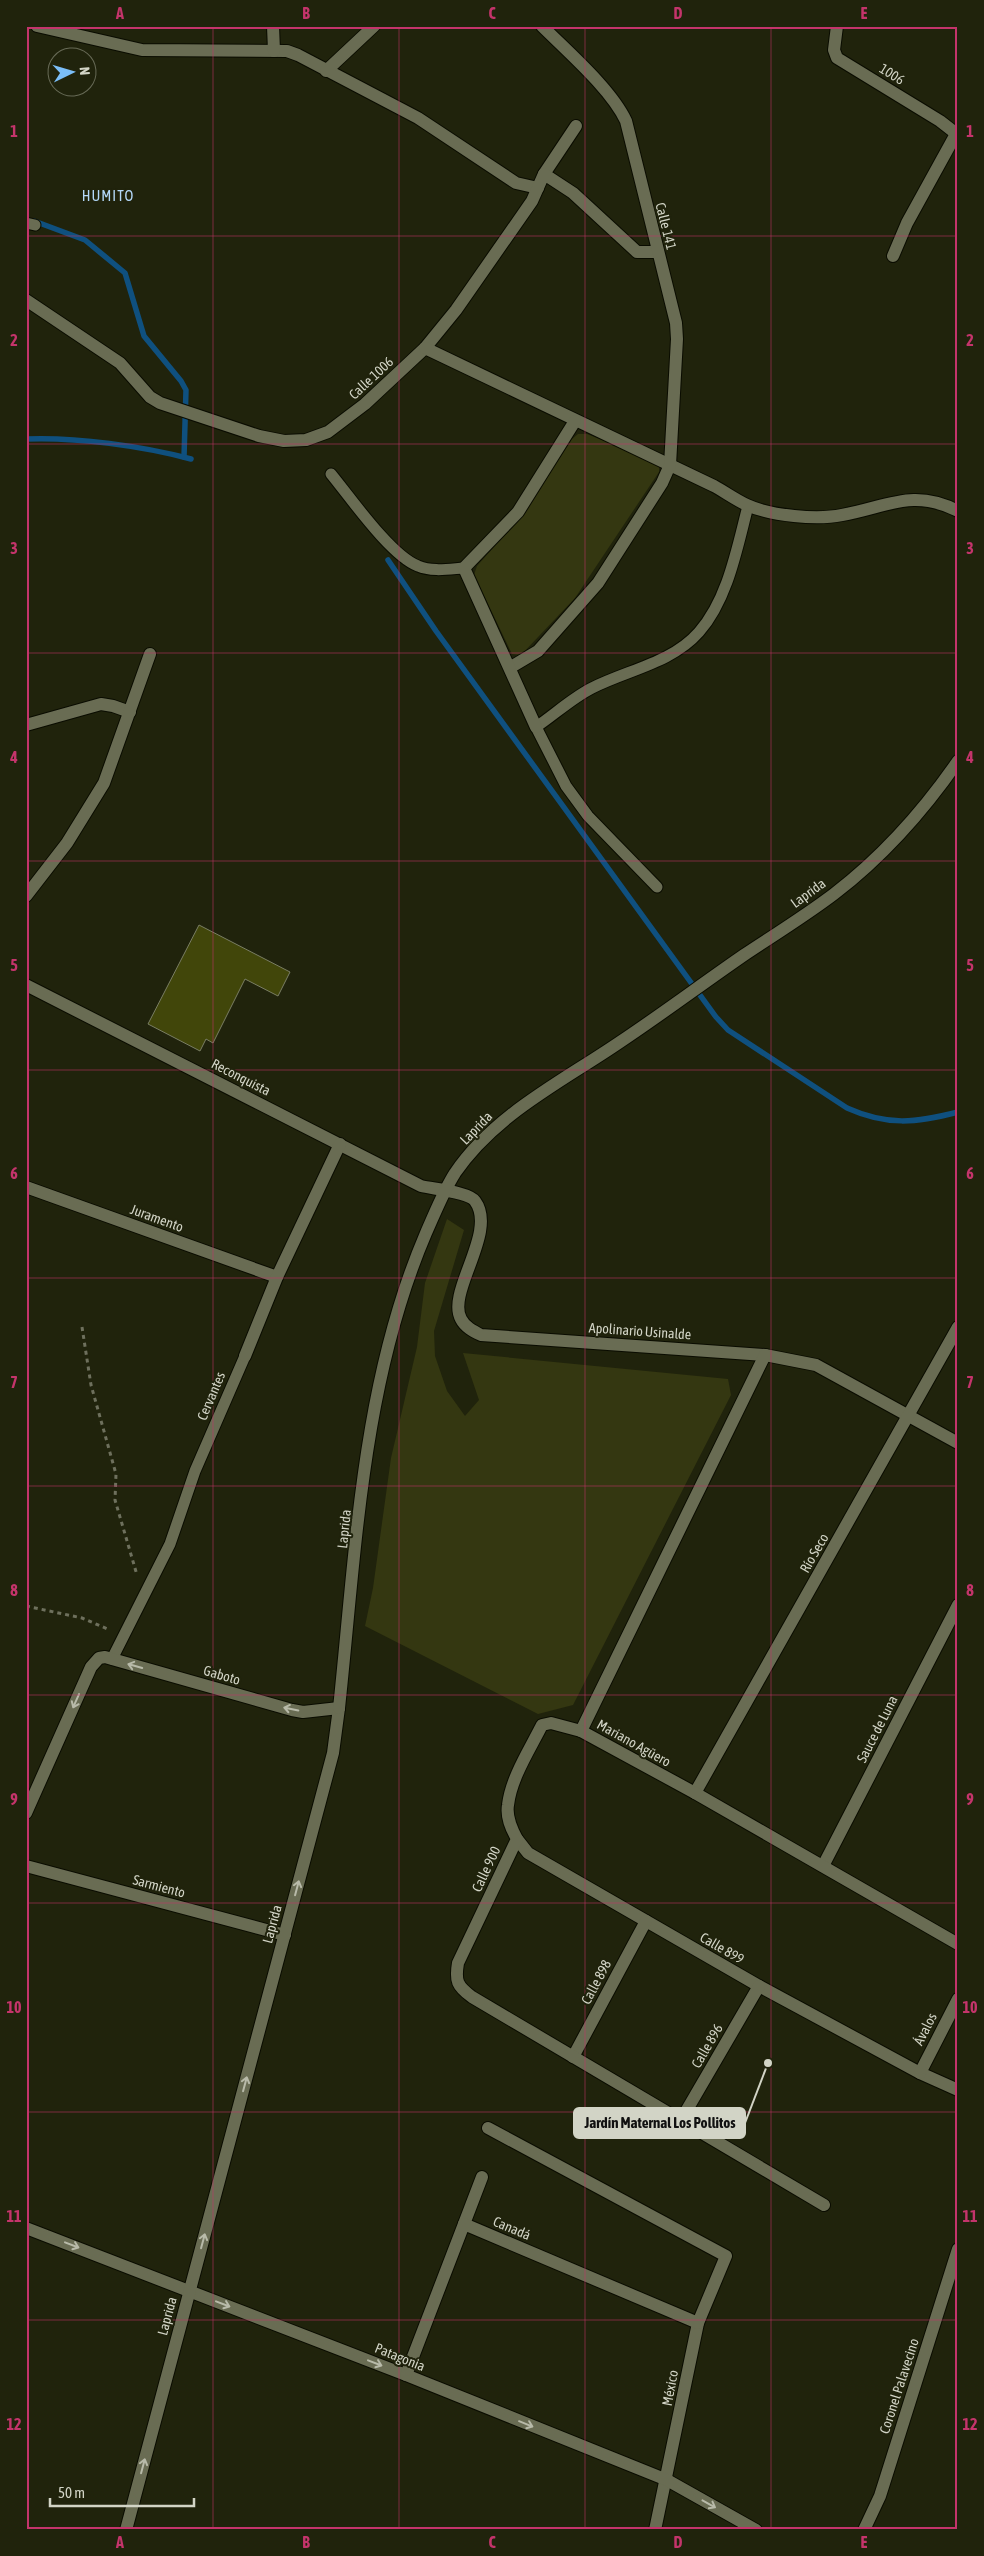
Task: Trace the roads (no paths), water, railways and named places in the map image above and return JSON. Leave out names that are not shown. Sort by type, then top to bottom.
[{"type":"street","points":[[37,26],[142,50],[274,51],[298,55],[418,118],[516,183],[538,188]]},
{"type":"street","points":[[273,26],[274,51]]},
{"type":"street","points":[[326,71],[374,26]]},
{"type":"street","name":"Calle 141","points":[[542,26],[621,111],[626,121],[656,252],[673,309],[677,339],[670,464]]},
{"type":"street","name":"1006","points":[[837,26],[834,41],[834,50],[837,58],[940,121],[957,134]]},
{"type":"street","name":"Calle 1006","points":[[26,300],[120,363],[150,397],[171,408],[267,438],[296,441],[317,437],[343,423],[425,348],[456,310],[532,201],[544,174],[576,126]]},
{"type":"street","points":[[893,256],[907,223],[957,134]]},
{"type":"street","points":[[544,174],[573,193],[637,252],[656,252]]},
{"type":"street","points":[[425,348],[575,421],[670,464],[748,506],[784,514],[826,516],[842,515],[913,499],[934,501],[958,511]]},
{"type":"street","points":[[536,727],[511,667],[464,568],[518,512],[575,421]]},
{"type":"street","points":[[511,667],[538,651],[598,583],[662,483],[670,464]]},
{"type":"street","points":[[26,896],[67,843],[104,783],[150,654]]},
{"type":"street","points":[[26,725],[100,704],[114,706],[130,712]]},
{"type":"street","name":"Laprida","points":[[128,2529],[189,2291],[333,1753],[364,1482],[374,1414],[389,1343],[404,1293],[444,1192],[457,1171],[500,1124],[528,1102],[620,1042],[742,956],[810,911],[859,874],[899,834],[958,761]]},
{"type":"street","name":"Reconquista","points":[[26,985],[421,1186],[444,1192]]},
{"type":"street","name":"Cervantes","points":[[245,1356],[277,1277],[340,1144]]},
{"type":"street","name":"Juramento","points":[[26,1187],[277,1277]]},
{"type":"street","name":"Apolinario Usinalde","points":[[444,1192],[466,1195],[475,1200],[480,1213],[480,1236],[459,1298],[460,1318],[469,1329],[481,1335],[765,1355],[816,1365],[958,1443]]},
{"type":"street","name":"Río Seco","points":[[695,1793],[958,1327]]},
{"type":"street","name":"Mariano Agüero","points":[[765,1355],[581,1731],[695,1793],[958,1944]]},
{"type":"street","name":"Sauce de Luna","points":[[823,1866],[955,1619],[958,1605]]},
{"type":"street","name":"Gaboto","points":[[26,1813],[91,1668],[99,1658],[112,1659],[292,1710],[303,1712],[339,1708]]},
{"type":"street","name":"Calle 900","points":[[573,2057],[472,1997],[463,1990],[456,1979],[458,1963],[516,1839],[509,1824],[508,1806],[513,1787],[542,1725],[551,1723],[581,1731]]},
{"type":"street","name":"Calle 899","points":[[516,1839],[528,1853],[759,1986],[920,2073],[958,2090]]},
{"type":"street","name":"Sarmiento","points":[[26,1866],[284,1935]]},
{"type":"street","name":"Calle 898","points":[[573,2057],[646,1921]]},
{"type":"street","name":"Calle 896","points":[[681,2120],[759,1986]]},
{"type":"street","name":"Ávalos","points":[[920,2073],[958,1999]]},
{"type":"street","points":[[573,2057],[824,2205]]},
{"type":"street","name":"México","points":[[488,2128],[726,2256],[698,2324],[667,2480],[655,2530]]},
{"type":"street","points":[[406,2375],[482,2177]]},
{"type":"street","name":"Canadá","points":[[464,2224],[698,2324]]},
{"type":"street","name":"Patagonia","points":[[26,2228],[406,2375],[667,2480],[756,2530]]},
{"type":"street","name":"Coronel Palavecino","points":[[864,2530],[880,2496],[956,2256]]},
{"type":"lane","points":[[331,474],[365,516],[408,560],[418,566],[430,569],[464,568]]},
{"type":"lane","points":[[657,887],[588,816],[566,786],[536,727],[589,689],[611,678],[666,657],[698,634],[716,606],[732,566],[748,506]]},
{"type":"lane","name":"Cervantes","points":[[112,1659],[170,1544],[195,1471],[245,1356]]},
{"type":"waterway","points":[[34,221],[85,240],[125,273],[144,336],[181,381],[186,390],[184,457]]},
{"type":"waterway","points":[[26,439],[66,439],[109,443],[191,459]]},
{"type":"waterway","points":[[388,560],[436,631],[716,1017],[728,1030],[847,1108],[862,1114],[875,1118],[902,1121],[929,1119],[958,1112]]},
{"type":"place","name":"Jardín Maternal Los Pollitos","points":[[768,2063]]},
{"type":"district","name":"HUMITO","points":[[108,195]]}]
